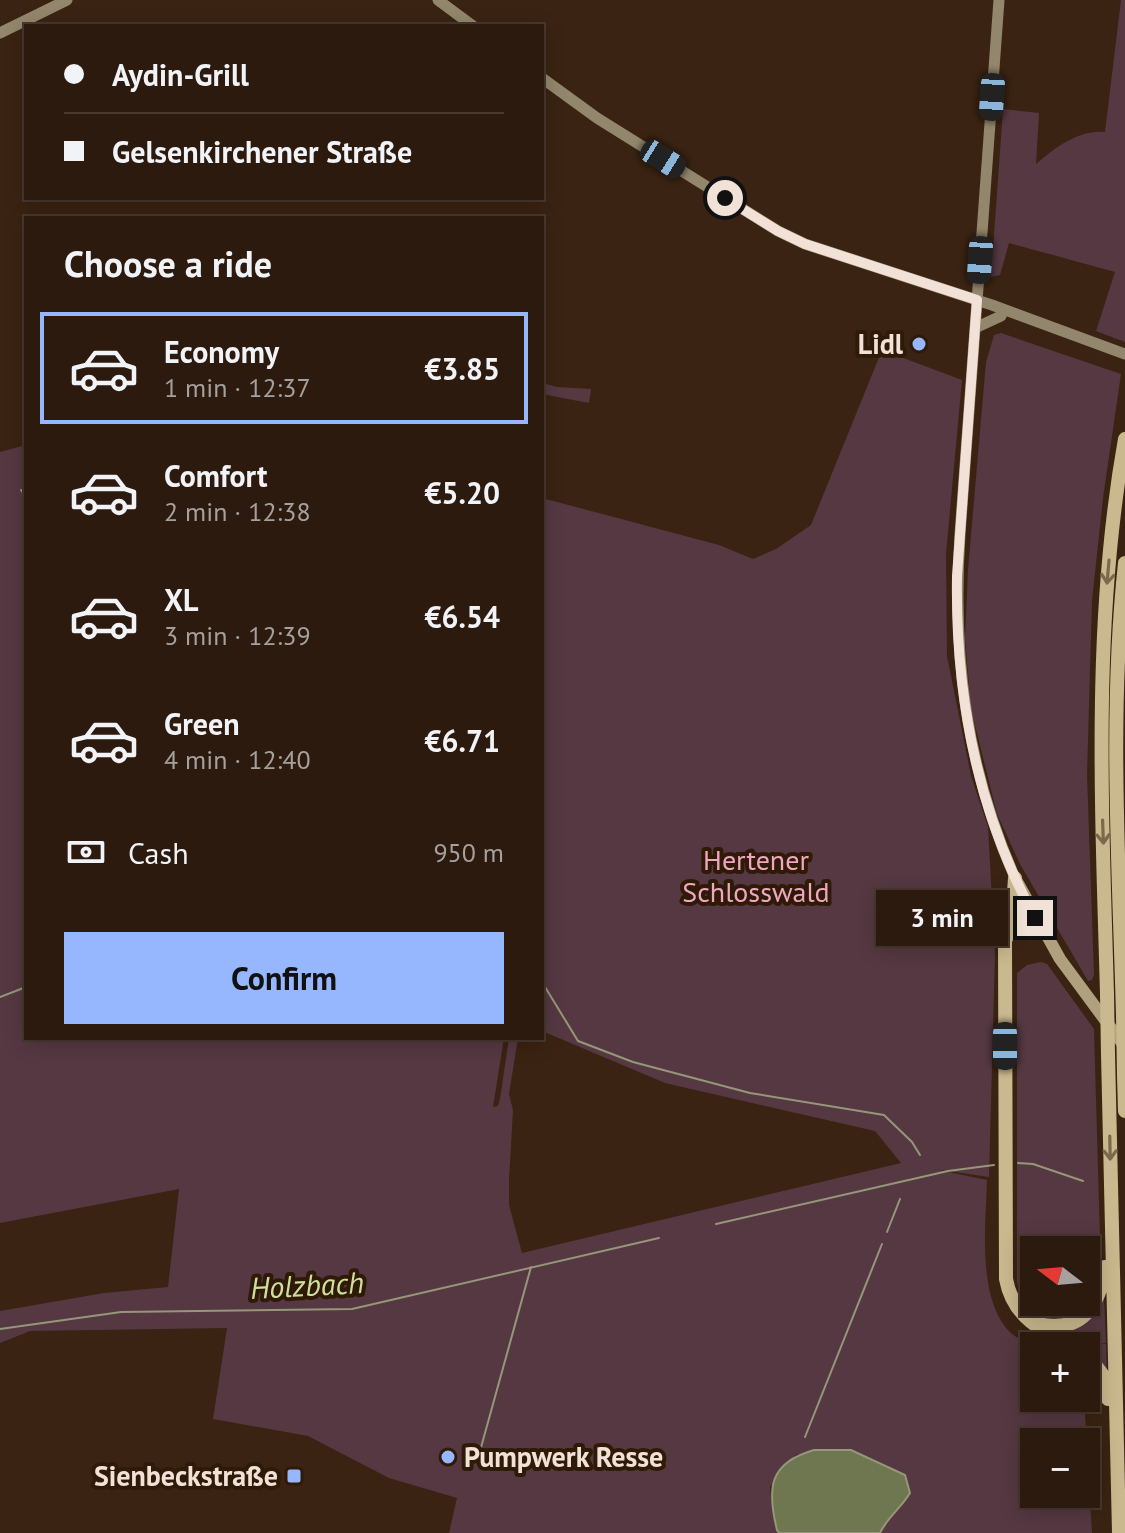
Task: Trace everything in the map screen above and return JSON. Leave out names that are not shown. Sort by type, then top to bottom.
[{"type":"highway","points":[[1119,1533],[1101,695],[1108,570],[1125,439]]},
{"type":"highway","points":[[1125,563],[1117,742],[1125,1111]]},
{"type":"highway","points":[[1015,878],[1012,922],[1006,933],[1005,947],[1005,1266],[1011,1297],[1027,1319],[1044,1332]]},
{"type":"highway","points":[[1012,922],[1033,914]]},
{"type":"highway","points":[[1005,947],[1015,929],[1033,914]]},
{"type":"highway","points":[[1027,1319],[1037,1324],[1058,1326],[1079,1320],[1087,1313],[1100,1296],[1112,1227]]},
{"type":"highway","points":[[1100,1372],[1105,1383],[1117,1463]]},
{"type":"main road","points":[[0,33],[67,0]]},
{"type":"main road","points":[[438,0],[470,24]]},
{"type":"main road","points":[[999,0],[957,576],[960,677],[975,763],[994,826],[1015,878],[1060,959],[1125,1047]]},
{"type":"main road","points":[[544,79],[597,118],[778,231],[805,244],[977,300],[1125,354]]},
{"type":"main road","points":[[977,300],[989,311],[1001,316],[1125,361]]},
{"type":"main road","points":[[975,328],[1001,316]]},
{"type":"green space","points":[[1121,0],[1125,0],[1125,342],[1096,331],[1115,272],[1009,243],[1000,275],[991,277],[1003,109],[1039,113],[1036,164],[1077,137],[1105,132]]},
{"type":"green space","points":[[1001,333],[1121,374],[1092,601],[1087,775],[1094,975],[1088,981],[1020,864],[997,814],[971,709],[965,638],[968,570],[986,362],[994,335]]},
{"type":"green space","name":"Hertener Schlosswald","points":[[882,350],[962,380],[946,554],[947,656],[971,776],[988,827],[995,955],[989,1177],[934,1169],[987,1180],[985,1239],[988,1282],[1001,1320],[1020,1339],[1020,1412],[1085,1412],[1086,1428],[1020,1428],[1020,1508],[1091,1508],[1092,1533],[880,1533],[885,1522],[902,1506],[886,1467],[850,1450],[814,1450],[796,1455],[770,1487],[779,1533],[449,1533],[457,1498],[389,1478],[308,1436],[213,1419],[227,1328],[30,1331],[0,1343],[0,1311],[104,1293],[168,1287],[179,1189],[0,1223],[0,452],[24,446],[24,1040],[504,1040],[493,1107],[498,1106],[500,1099],[509,1040],[518,1040],[509,1094],[513,1110],[509,1205],[522,1253],[901,1163],[875,1131],[665,1083],[544,1032],[544,499],[719,545],[753,559],[776,549],[811,525]]},
{"type":"green space","points":[[544,384],[591,389],[589,403],[544,394]]},
{"type":"green space","points":[[1047,964],[1094,1029],[1100,1236],[1020,1236],[1020,1290],[1017,1282],[1017,973],[1027,965]]},
{"type":"green space","points":[[1104,1295],[1106,1343],[1100,1344],[1100,1332],[1061,1332],[1056,1328],[1073,1316],[1100,1316],[1100,1298]]},
{"type":"green space","points":[[1038,1316],[1070,1316],[1057,1319]]},
{"type":"green space","points":[[1100,1344],[1106,1344],[1107,1377],[1100,1367]]},
{"type":"shaded area","points":[[814,1450],[851,1450],[905,1475],[910,1493],[880,1533],[779,1533],[772,1502],[774,1480],[787,1462]]},
{"type":"waterway","points":[[21,490],[24,494]]},
{"type":"waterway","points":[[544,985],[578,1041],[633,1062],[750,1093],[884,1115],[912,1142],[920,1155]]},
{"type":"waterway","points":[[0,997],[24,988]]},
{"type":"waterway","name":"Holzbach","points":[[1018,1163],[1033,1164],[1083,1181]]},
{"type":"waterway","name":"Holzbach","points":[[716,1224],[948,1171],[994,1165]]},
{"type":"waterway","points":[[887,1232],[900,1199]]},
{"type":"waterway","name":"Holzbach","points":[[0,1329],[121,1312],[352,1309],[659,1238]]},
{"type":"waterway","points":[[805,1437],[882,1244]]},
{"type":"waterway","points":[[480,1451],[531,1267]]},
{"type":"place","name":"Lidl","points":[[919,344]]},
{"type":"place","name":"Pumpwerk Resse","points":[[448,1457]]},
{"type":"place","name":"Sienbeckstraße","points":[[294,1476]]},
{"type":"route","points":[[725,198],[805,244],[977,300],[957,576],[960,677],[975,763],[994,826],[1035,918]]}]
